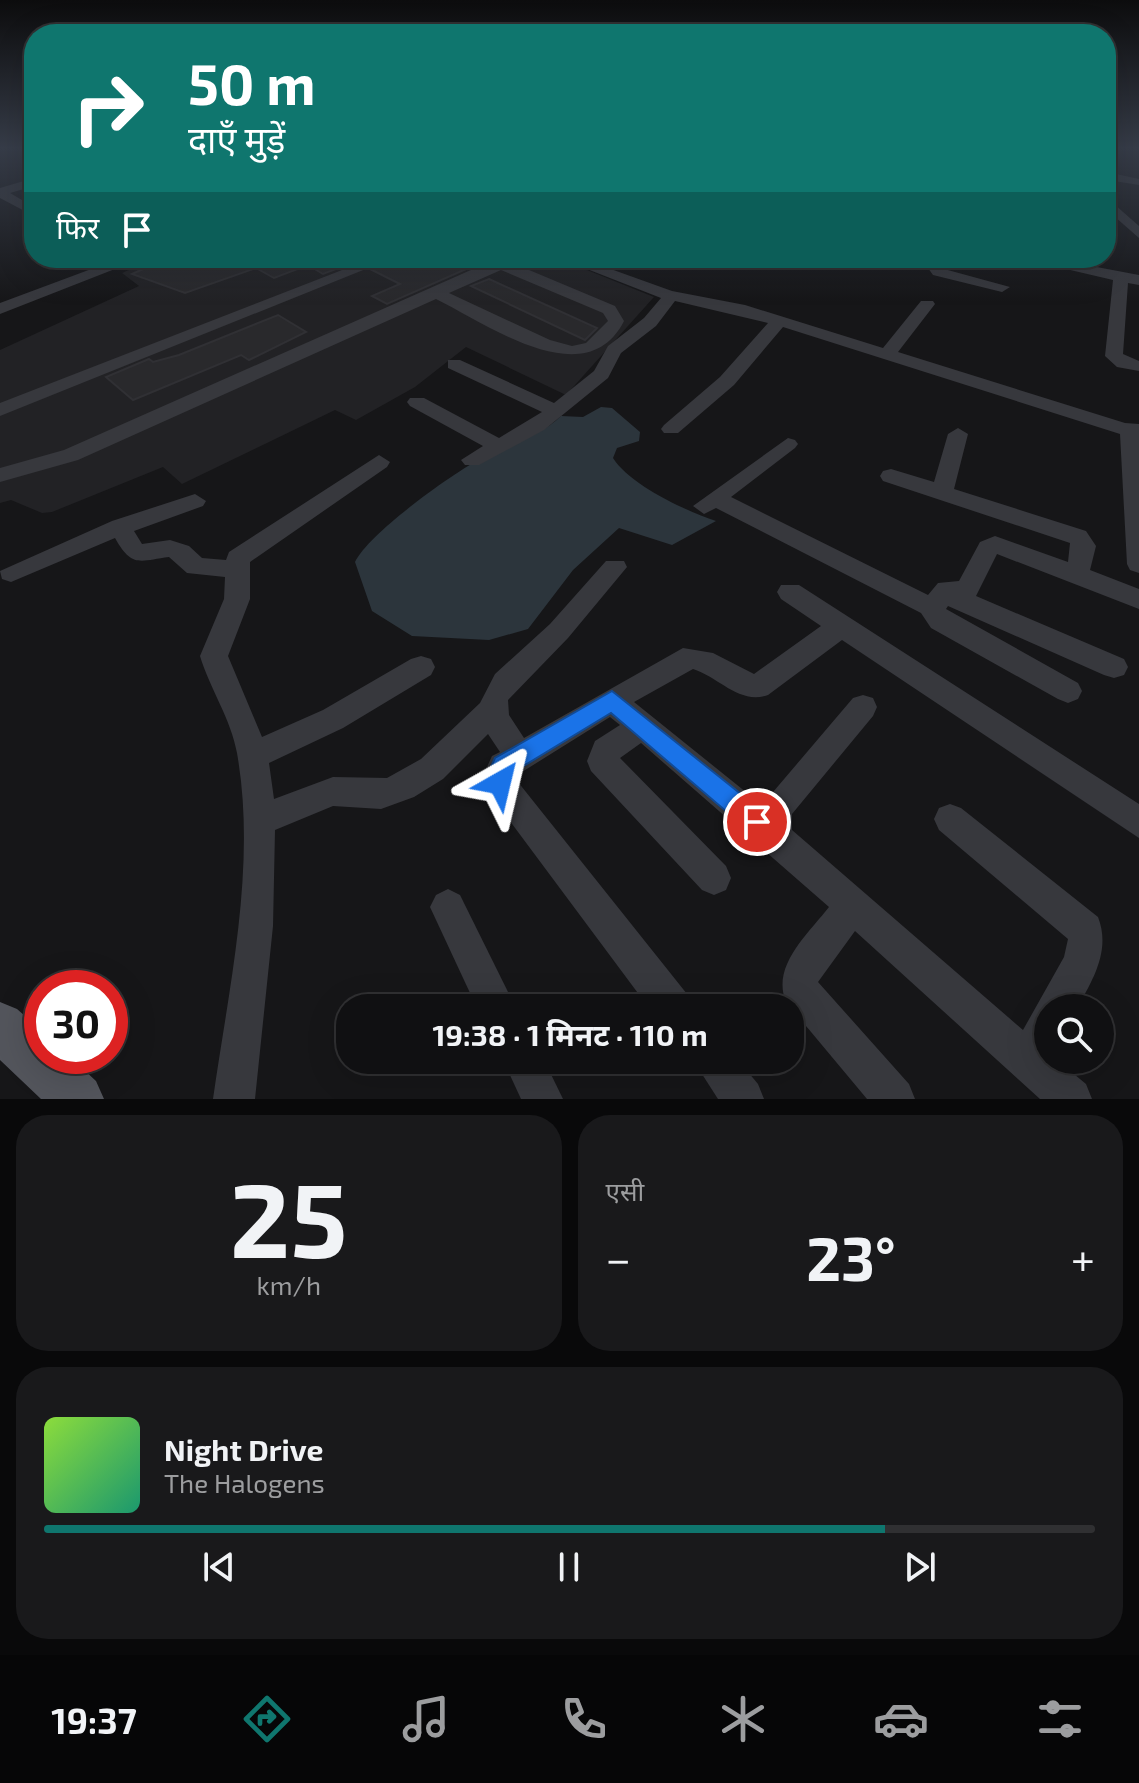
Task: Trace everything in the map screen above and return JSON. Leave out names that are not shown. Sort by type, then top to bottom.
[{"type":"main road","points":[[0,1026],[78,1099]]},
{"type":"street","points":[[1116,211],[1139,234]]},
{"type":"street","points":[[0,309],[76,282],[100,268]]},
{"type":"street","points":[[0,410],[361,268]]},
{"type":"street","points":[[0,475],[71,455],[488,268]]},
{"type":"street","points":[[436,293],[562,351],[589,349],[612,330],[616,321],[609,310],[518,268]]},
{"type":"street","points":[[594,268],[671,296],[729,305],[886,356],[1134,430],[1139,564]]},
{"type":"street","points":[[936,268],[938,272],[1002,287]]},
{"type":"street","points":[[1078,268],[1130,278],[1114,356],[1123,363],[1139,366]]},
{"type":"street","points":[[472,460],[537,426],[601,374],[614,350],[650,322],[671,296]]},
{"type":"street","points":[[886,356],[927,304]]},
{"type":"street","points":[[671,429],[727,381],[779,321]]},
{"type":"street","points":[[454,364],[556,411]]},
{"type":"street","points":[[417,402],[499,446]]},
{"type":"street","points":[[942,492],[958,434]]},
{"type":"street","points":[[788,444],[710,502],[937,600],[1114,667]]},
{"type":"street","points":[[234,1099],[256,885],[257,822],[252,756],[214,656],[237,599],[238,558],[379,462]]},
{"type":"street","points":[[891,476],[1078,537],[1084,546],[1076,577]]},
{"type":"street","points":[[11,573],[120,527],[195,501]]},
{"type":"street","points":[[120,527],[134,551],[139,553],[170,545],[178,548],[196,567],[236,569]]},
{"type":"street","points":[[937,600],[950,589],[966,591],[992,545],[1139,599]]},
{"type":"street","points":[[519,756],[494,718],[494,698],[505,682],[559,631],[615,567]]},
{"type":"street","points":[[790,592],[1139,822]]},
{"type":"street","points":[[937,600],[940,621],[1068,691]]},
{"type":"street","points":[[662,994],[500,783],[498,778],[503,766],[689,657],[703,660],[745,685],[758,687],[841,626]]},
{"type":"street","points":[[252,756],[333,719],[421,667]]},
{"type":"street","points":[[612,701],[780,841],[1071,1099]]},
{"type":"street","points":[[780,841],[776,831],[776,809],[863,707]]},
{"type":"street","points":[[257,822],[334,792],[388,793],[413,782],[452,752],[493,708]]},
{"type":"street","points":[[642,726],[606,751],[602,761],[714,878]]},
{"type":"street","points":[[950,819],[1085,930],[1087,941],[1083,955],[1063,994]]},
{"type":"street","points":[[852,905],[800,975],[799,989],[894,1099]]},
{"type":"street","points":[[448,907],[490,994]]},
{"type":"street","points":[[1028,1061],[1034,1050]]},
{"type":"street","points":[[530,1074],[542,1099]]},
{"type":"street","points":[[724,1074],[743,1099]]},
{"type":"shaded area","points":[[134,268],[582,268],[654,297],[566,395],[466,347],[415,387],[356,420],[335,410],[182,484],[163,467],[52,512],[42,513],[11,500],[0,503],[0,350],[139,286],[122,273]]},
{"type":"shaded area","points":[[601,407],[612,408],[640,432],[639,441],[617,448],[613,458],[621,468],[660,496],[716,521],[672,545],[619,528],[573,570],[528,629],[489,640],[412,636],[372,611],[355,562],[377,535],[434,489],[485,456],[535,434],[561,416],[583,417]]},
{"type":"building","points":[[146,268],[256,268],[185,293],[132,274]]},
{"type":"building","points":[[256,268],[300,268],[274,278]]},
{"type":"building","points":[[313,268],[339,268],[323,274]]},
{"type":"building","points":[[468,268],[387,304],[372,296],[400,284],[372,270]]},
{"type":"building","points":[[489,279],[597,328],[585,340],[471,286]]},
{"type":"building","points":[[278,315],[306,332],[249,360],[241,355],[133,400],[106,377],[149,359],[153,362],[179,355]]},
{"type":"route","points":[[500,783],[498,778],[503,766],[612,701],[757,822]]}]
